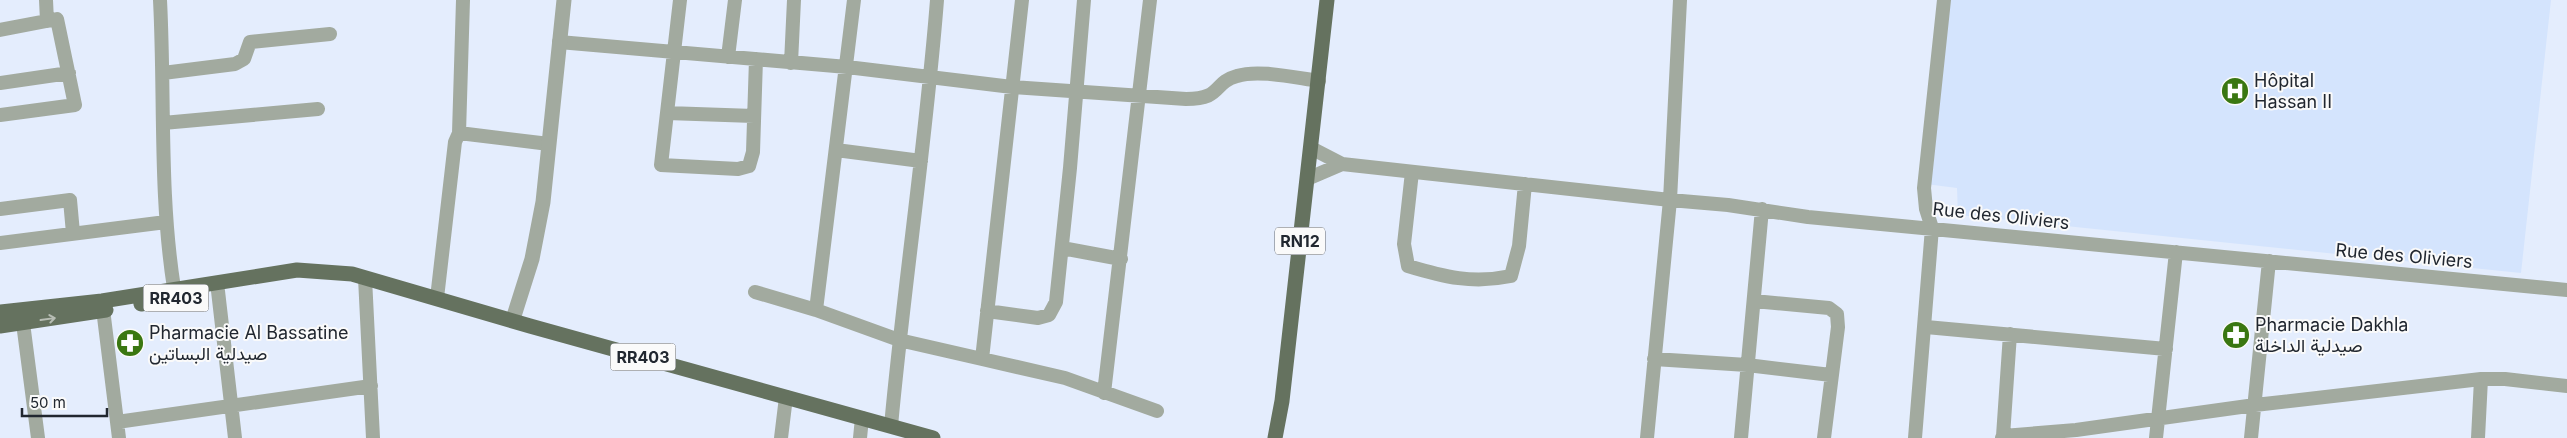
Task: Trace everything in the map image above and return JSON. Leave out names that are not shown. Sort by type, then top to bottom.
[{"type":"main road","name":"RN12","points":[[1275,438],[1282,401],[1327,0]]},
{"type":"main road","name":"RR403","points":[[0,326],[102,306],[174,288],[297,270],[359,276],[512,319],[530,326],[933,438]]},
{"type":"main road","name":"RR403","points":[[0,312],[102,306],[218,291],[298,278],[359,276]]},
{"type":"main road","name":"RN12","points":[[1281,438],[1282,401]]},
{"type":"street","points":[[46,0],[47,20]]},
{"type":"street","points":[[160,0],[166,222],[174,288]]},
{"type":"street","points":[[437,298],[446,206],[455,142],[459,133],[463,0]]},
{"type":"street","points":[[680,0],[661,165],[738,169],[749,166],[752,161],[756,60]]},
{"type":"street","points":[[728,56],[735,0]]},
{"type":"street","points":[[791,63],[794,0]]},
{"type":"street","points":[[816,310],[854,0]]},
{"type":"street","points":[[891,426],[899,340],[931,77],[937,0]]},
{"type":"street","points":[[982,359],[1022,0]]},
{"type":"street","points":[[987,311],[1038,318],[1049,315],[1056,302],[1077,92],[1084,0]]},
{"type":"street","points":[[1104,393],[1150,0]]},
{"type":"street","points":[[1648,438],[1670,200],[1680,0]]},
{"type":"street","points":[[1915,438],[1926,327],[1932,228],[1926,209],[1924,188],[1944,0]]},
{"type":"street","points":[[512,319],[532,259],[543,202],[560,42],[562,3]]},
{"type":"street","points":[[0,30],[56,19],[76,105],[0,115]]},
{"type":"street","points":[[162,73],[235,64],[244,59],[250,42],[330,34]]},
{"type":"street","points":[[560,42],[847,67],[1012,87],[1138,96],[1203,99],[1215,93],[1228,80],[1241,74],[1319,81]]},
{"type":"street","points":[[0,83],[69,73]]},
{"type":"street","points":[[163,123],[318,109]]},
{"type":"street","points":[[667,113],[754,116]]},
{"type":"street","points":[[459,133],[549,144]]},
{"type":"street","points":[[1311,148],[1342,164]]},
{"type":"street","points":[[836,150],[921,161]]},
{"type":"street","points":[[1307,179],[1342,164]]},
{"type":"street","name":"Rue des Oliviers","points":[[1342,164],[1762,209],[1808,217],[2567,290]]},
{"type":"street","points":[[1412,172],[1404,244],[1408,266],[1438,275],[1486,281],[1510,276],[1519,246],[1525,184]]},
{"type":"street","points":[[0,209],[70,200],[73,234]]},
{"type":"street","points":[[1741,438],[1762,209]]},
{"type":"street","points":[[0,243],[166,222]]},
{"type":"street","points":[[1062,248],[1120,259]]},
{"type":"street","points":[[2156,438],[2176,252]]},
{"type":"street","points":[[2251,438],[2269,261]]},
{"type":"street","points":[[359,276],[372,386],[373,438]]},
{"type":"street","points":[[218,291],[235,438]]},
{"type":"street","points":[[755,292],[816,310],[899,340],[1065,378],[1157,411]]},
{"type":"street","points":[[1754,301],[1829,308],[1834,311],[1838,319],[1838,327],[1824,438]]},
{"type":"street","points":[[102,306],[119,438]]},
{"type":"street","points":[[23,323],[38,438]]},
{"type":"street","points":[[1926,327],[2166,349]]},
{"type":"street","points":[[2010,334],[2002,437],[2076,434],[2157,419],[2255,405],[2481,380],[2506,380],[2567,386]]},
{"type":"street","points":[[1654,359],[1748,365],[1831,375]]},
{"type":"street","points":[[2478,438],[2481,380]]},
{"type":"street","points":[[117,422],[372,386]]},
{"type":"street","points":[[781,438],[786,396]]},
{"type":"street","points":[[860,438],[862,418]]},
{"type":"shaded area","name":"Hôpital Hassan II","points":[[1939,0],[2551,0],[2521,273],[1958,215],[1957,188],[1918,183]]},
{"type":"place","name":"Hôpital Hassan II","points":[[2235,91]]},
{"type":"place","name":"Pharmacie Dakhla صيدلية الداخلة","points":[[2236,335]]},
{"type":"place","name":"Pharmacie Al Bassatine صيدلية البساتين","points":[[130,343]]}]
